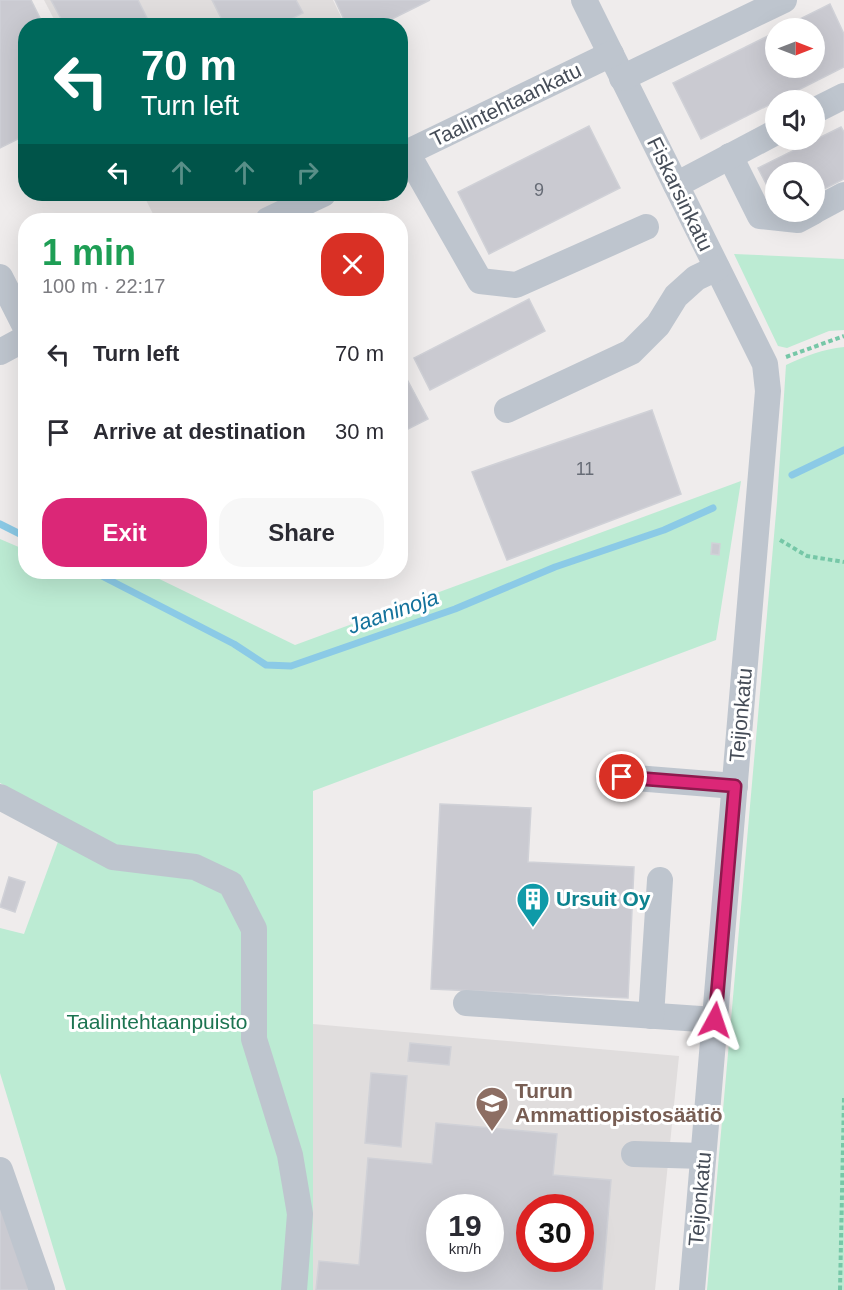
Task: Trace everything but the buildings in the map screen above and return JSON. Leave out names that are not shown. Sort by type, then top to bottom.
[{"type":"street","name":"Fiskarsinkatu","points":[[584,0],[765,364],[768,391]]},
{"type":"street","points":[[622,78],[784,0]]},
{"type":"street","name":"Taalintehtaankatu","points":[[408,152],[610,54]]},
{"type":"street","points":[[825,106],[844,96]]},
{"type":"street","points":[[676,185],[765,138]]},
{"type":"street","points":[[730,156],[760,216],[765,217]]},
{"type":"street","points":[[408,161],[480,281],[516,285],[646,227]]},
{"type":"street","points":[[825,205],[844,195]]},
{"type":"street","points":[[278,208],[300,201]]},
{"type":"street","points":[[507,410],[631,352],[658,325],[676,296],[696,278],[717,268]]},
{"type":"street","points":[[0,277],[18,312]]},
{"type":"street","points":[[0,352],[18,342]]},
{"type":"street","name":"Teijonkatu","points":[[692,1290],[768,391]]},
{"type":"street","points":[[622,777],[735,786]]},
{"type":"street","points":[[0,797],[113,857],[195,867],[231,884],[254,929],[254,1039],[290,1155],[300,1214],[294,1290]]},
{"type":"street","points":[[651,1016],[660,880]]},
{"type":"street","points":[[466,1003],[715,1020]]},
{"type":"street","points":[[634,1154],[703,1156]]},
{"type":"street","points":[[0,1170],[42,1290]]},
{"type":"path","points":[[765,364],[844,336]]},
{"type":"path","points":[[757,525],[807,556],[844,562]]},
{"type":"path","points":[[840,1290],[844,1098]]},
{"type":"shaded area","points":[[44,0],[333,0],[342,18],[53,18]]},
{"type":"shaded area","points":[[146,201],[281,201],[257,213],[152,213]]},
{"type":"shaded area","name":"Turun Ammattiopistosäätiö","points":[[313,1024],[679,1056],[655,1290],[313,1290]]},
{"type":"green space","points":[[734,254],[844,259],[844,330],[829,331],[787,348],[778,346]]},
{"type":"green space","points":[[844,347],[844,1290],[707,1290],[777,502],[786,365],[814,353]]},
{"type":"green space","name":"Taalintehtaanpuisto","points":[[741,481],[716,640],[313,791],[313,1290],[66,1290],[0,1073],[0,928],[24,934],[66,820],[0,783],[0,539],[18,547],[18,579],[159,579],[295,645]]},
{"type":"waterway","name":"Jaaninoja","points":[[792,475],[844,450]]},
{"type":"waterway","name":"Jaaninoja","points":[[108,579],[234,644],[266,665],[291,666],[455,609],[555,567],[664,530],[713,508]]},
{"type":"waterway","name":"Jaaninoja","points":[[0,524],[18,533]]},
{"type":"place","name":"Ursuit Oy","points":[[533,928]]},
{"type":"place","name":"Turun Ammattiopistosäätiö","points":[[492,1132]]},
{"type":"route","points":[[622,777],[735,786],[715,1020]]}]
